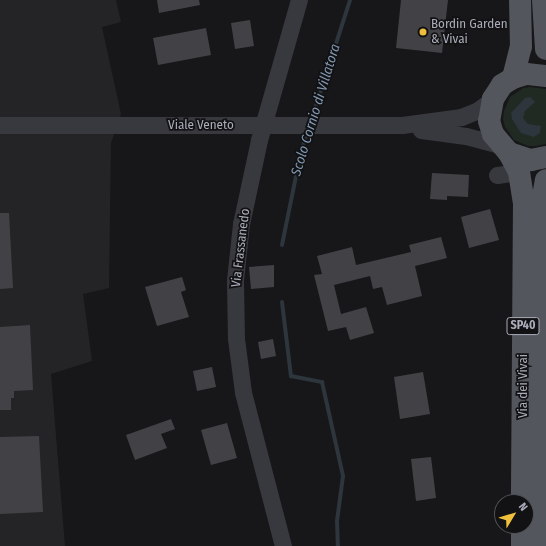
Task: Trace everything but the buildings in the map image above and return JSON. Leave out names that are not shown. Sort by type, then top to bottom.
[{"type":"main road","points":[[513,78],[521,47],[520,0]]},
{"type":"main road","points":[[543,0],[546,49]]},
{"type":"main road","points":[[513,78],[526,74],[546,76]]},
{"type":"main road","name":"SP40","points":[[509,156],[489,121],[493,99],[502,85],[513,78]]},
{"type":"main road","points":[[509,156],[531,160],[546,157]]},
{"type":"main road","name":"Via dei Vivai","points":[[509,156],[524,202],[522,494]]},
{"type":"main road","name":"Via dei Vivai","points":[[541,546],[542,202],[546,180]]},
{"type":"main road","points":[[522,534],[522,546]]},
{"type":"street","name":"Via Frassanedo","points":[[283,546],[243,392],[236,339],[235,280],[240,232],[263,125],[299,0]]},
{"type":"street","name":"Viale Veneto","points":[[0,125],[402,125],[461,117],[478,110],[493,99]]},
{"type":"street","name":"Viale Veneto","points":[[402,125],[509,156]]},
{"type":"street","points":[[497,175],[509,156]]},
{"type":"shaded area","points":[[0,0],[116,0],[121,22],[102,27],[121,114],[111,143],[109,288],[83,294],[92,361],[51,374],[65,546],[0,546]]},
{"type":"shaded area","points":[[530,87],[546,89],[546,144],[536,146],[528,146],[514,140],[505,127],[503,119],[504,111],[510,97],[523,88]]},
{"type":"shaded area","points":[[530,97],[535,102],[525,111],[523,118],[528,124],[541,126],[540,133],[534,137],[521,133],[512,119],[511,113],[525,98]]},
{"type":"waterway","name":"Scolo Cornio di Villatora","points":[[311,121],[350,0]]},
{"type":"waterway","name":"Scolo Cornio di Villatora","points":[[282,245],[301,152],[308,130]]},
{"type":"waterway","name":"Scolo Cornio di Villatora","points":[[282,302],[291,376],[322,382],[343,476],[337,521],[338,546]]},
{"type":"place","name":"Bordin Garden & Vivai","points":[[423,32]]}]
